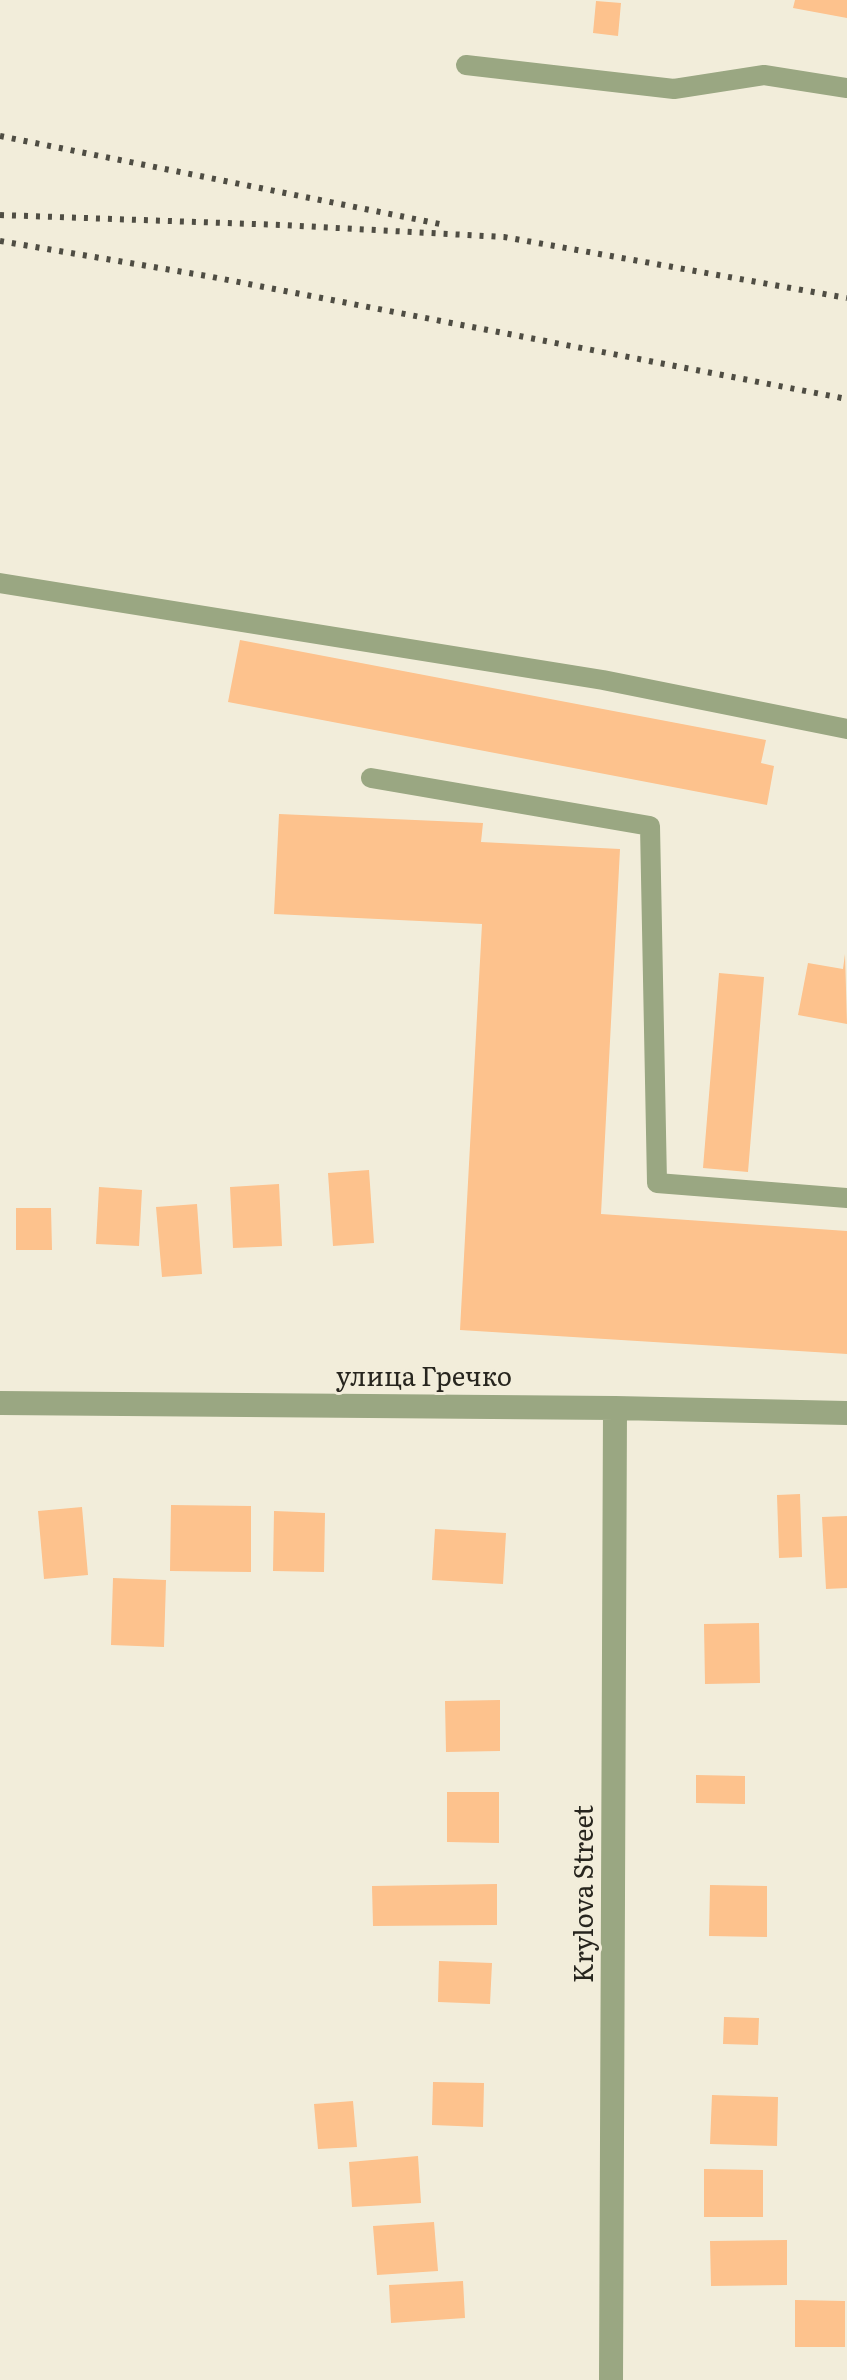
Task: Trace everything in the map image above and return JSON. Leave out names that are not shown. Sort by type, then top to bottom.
[{"type":"street","name":"улица Гречко","points":[[0,1403],[847,1413]]},
{"type":"street","name":"Krylova Street","points":[[611,2380],[615,1408]]},
{"type":"lane","points":[[466,65],[674,89],[764,75],[847,88]]},
{"type":"lane","points":[[0,583],[603,680],[847,729]]},
{"type":"lane","points":[[371,778],[650,826],[657,1183],[847,1198]]},
{"type":"building","points":[[795,0],[847,0],[847,18],[793,8]]},
{"type":"building","points":[[596,1],[621,3],[618,36],[593,33]]},
{"type":"building","points":[[240,640],[766,740],[761,763],[774,766],[767,805],[228,702]]},
{"type":"building","points":[[279,814],[483,823],[481,842],[620,849],[601,1214],[847,1231],[847,1354],[460,1330],[482,924],[274,914]]},
{"type":"building","points":[[845,954],[847,1024],[798,1015],[808,963],[843,969]]},
{"type":"building","points":[[719,973],[764,977],[748,1172],[703,1168]]},
{"type":"building","points":[[369,1170],[374,1243],[333,1246],[328,1173]]},
{"type":"building","points":[[279,1184],[282,1246],[233,1248],[230,1187]]},
{"type":"building","points":[[99,1187],[142,1190],[139,1246],[96,1244]]},
{"type":"building","points":[[197,1204],[202,1274],[162,1277],[156,1207]]},
{"type":"building","points":[[16,1208],[51,1208],[52,1250],[16,1250]]},
{"type":"building","points":[[800,1494],[802,1557],[779,1558],[777,1495]]},
{"type":"building","points":[[171,1505],[251,1506],[251,1572],[170,1571]]},
{"type":"building","points":[[82,1507],[88,1575],[44,1579],[38,1511]]},
{"type":"building","points":[[274,1511],[325,1513],[324,1572],[273,1571]]},
{"type":"building","points":[[847,1516],[847,1588],[826,1589],[822,1517]]},
{"type":"building","points":[[435,1529],[506,1533],[503,1584],[432,1580]]},
{"type":"building","points":[[113,1578],[166,1580],[164,1647],[111,1645]]},
{"type":"building","points":[[759,1623],[760,1683],[705,1684],[704,1624]]},
{"type":"building","points":[[500,1700],[500,1751],[446,1752],[445,1701]]},
{"type":"building","points":[[696,1775],[745,1776],[745,1804],[696,1803]]},
{"type":"building","points":[[447,1792],[499,1792],[499,1843],[447,1842]]},
{"type":"building","points":[[497,1884],[497,1925],[373,1926],[372,1886]]},
{"type":"building","points":[[710,1885],[767,1886],[767,1937],[709,1936]]},
{"type":"building","points":[[439,1961],[492,1963],[490,2004],[438,2002]]},
{"type":"building","points":[[724,2017],[759,2018],[758,2045],[723,2044]]},
{"type":"building","points":[[433,2082],[484,2083],[483,2127],[432,2125]]},
{"type":"building","points":[[712,2095],[778,2097],[777,2146],[710,2144]]},
{"type":"building","points":[[353,2101],[357,2147],[318,2149],[314,2104]]},
{"type":"building","points":[[418,2156],[421,2203],[352,2207],[349,2162]]},
{"type":"building","points":[[704,2169],[763,2170],[763,2217],[704,2217]]},
{"type":"building","points":[[434,2222],[438,2271],[377,2275],[373,2226]]},
{"type":"building","points":[[787,2240],[787,2285],[711,2286],[710,2241]]},
{"type":"building","points":[[463,2281],[465,2318],[391,2323],[389,2285]]},
{"type":"building","points":[[795,2300],[845,2301],[845,2347],[795,2347]]},
{"type":"railway","points":[[0,136],[445,225]]},
{"type":"railway","points":[[0,215],[504,237],[847,298]]},
{"type":"railway","points":[[0,241],[207,276],[847,399]]}]
